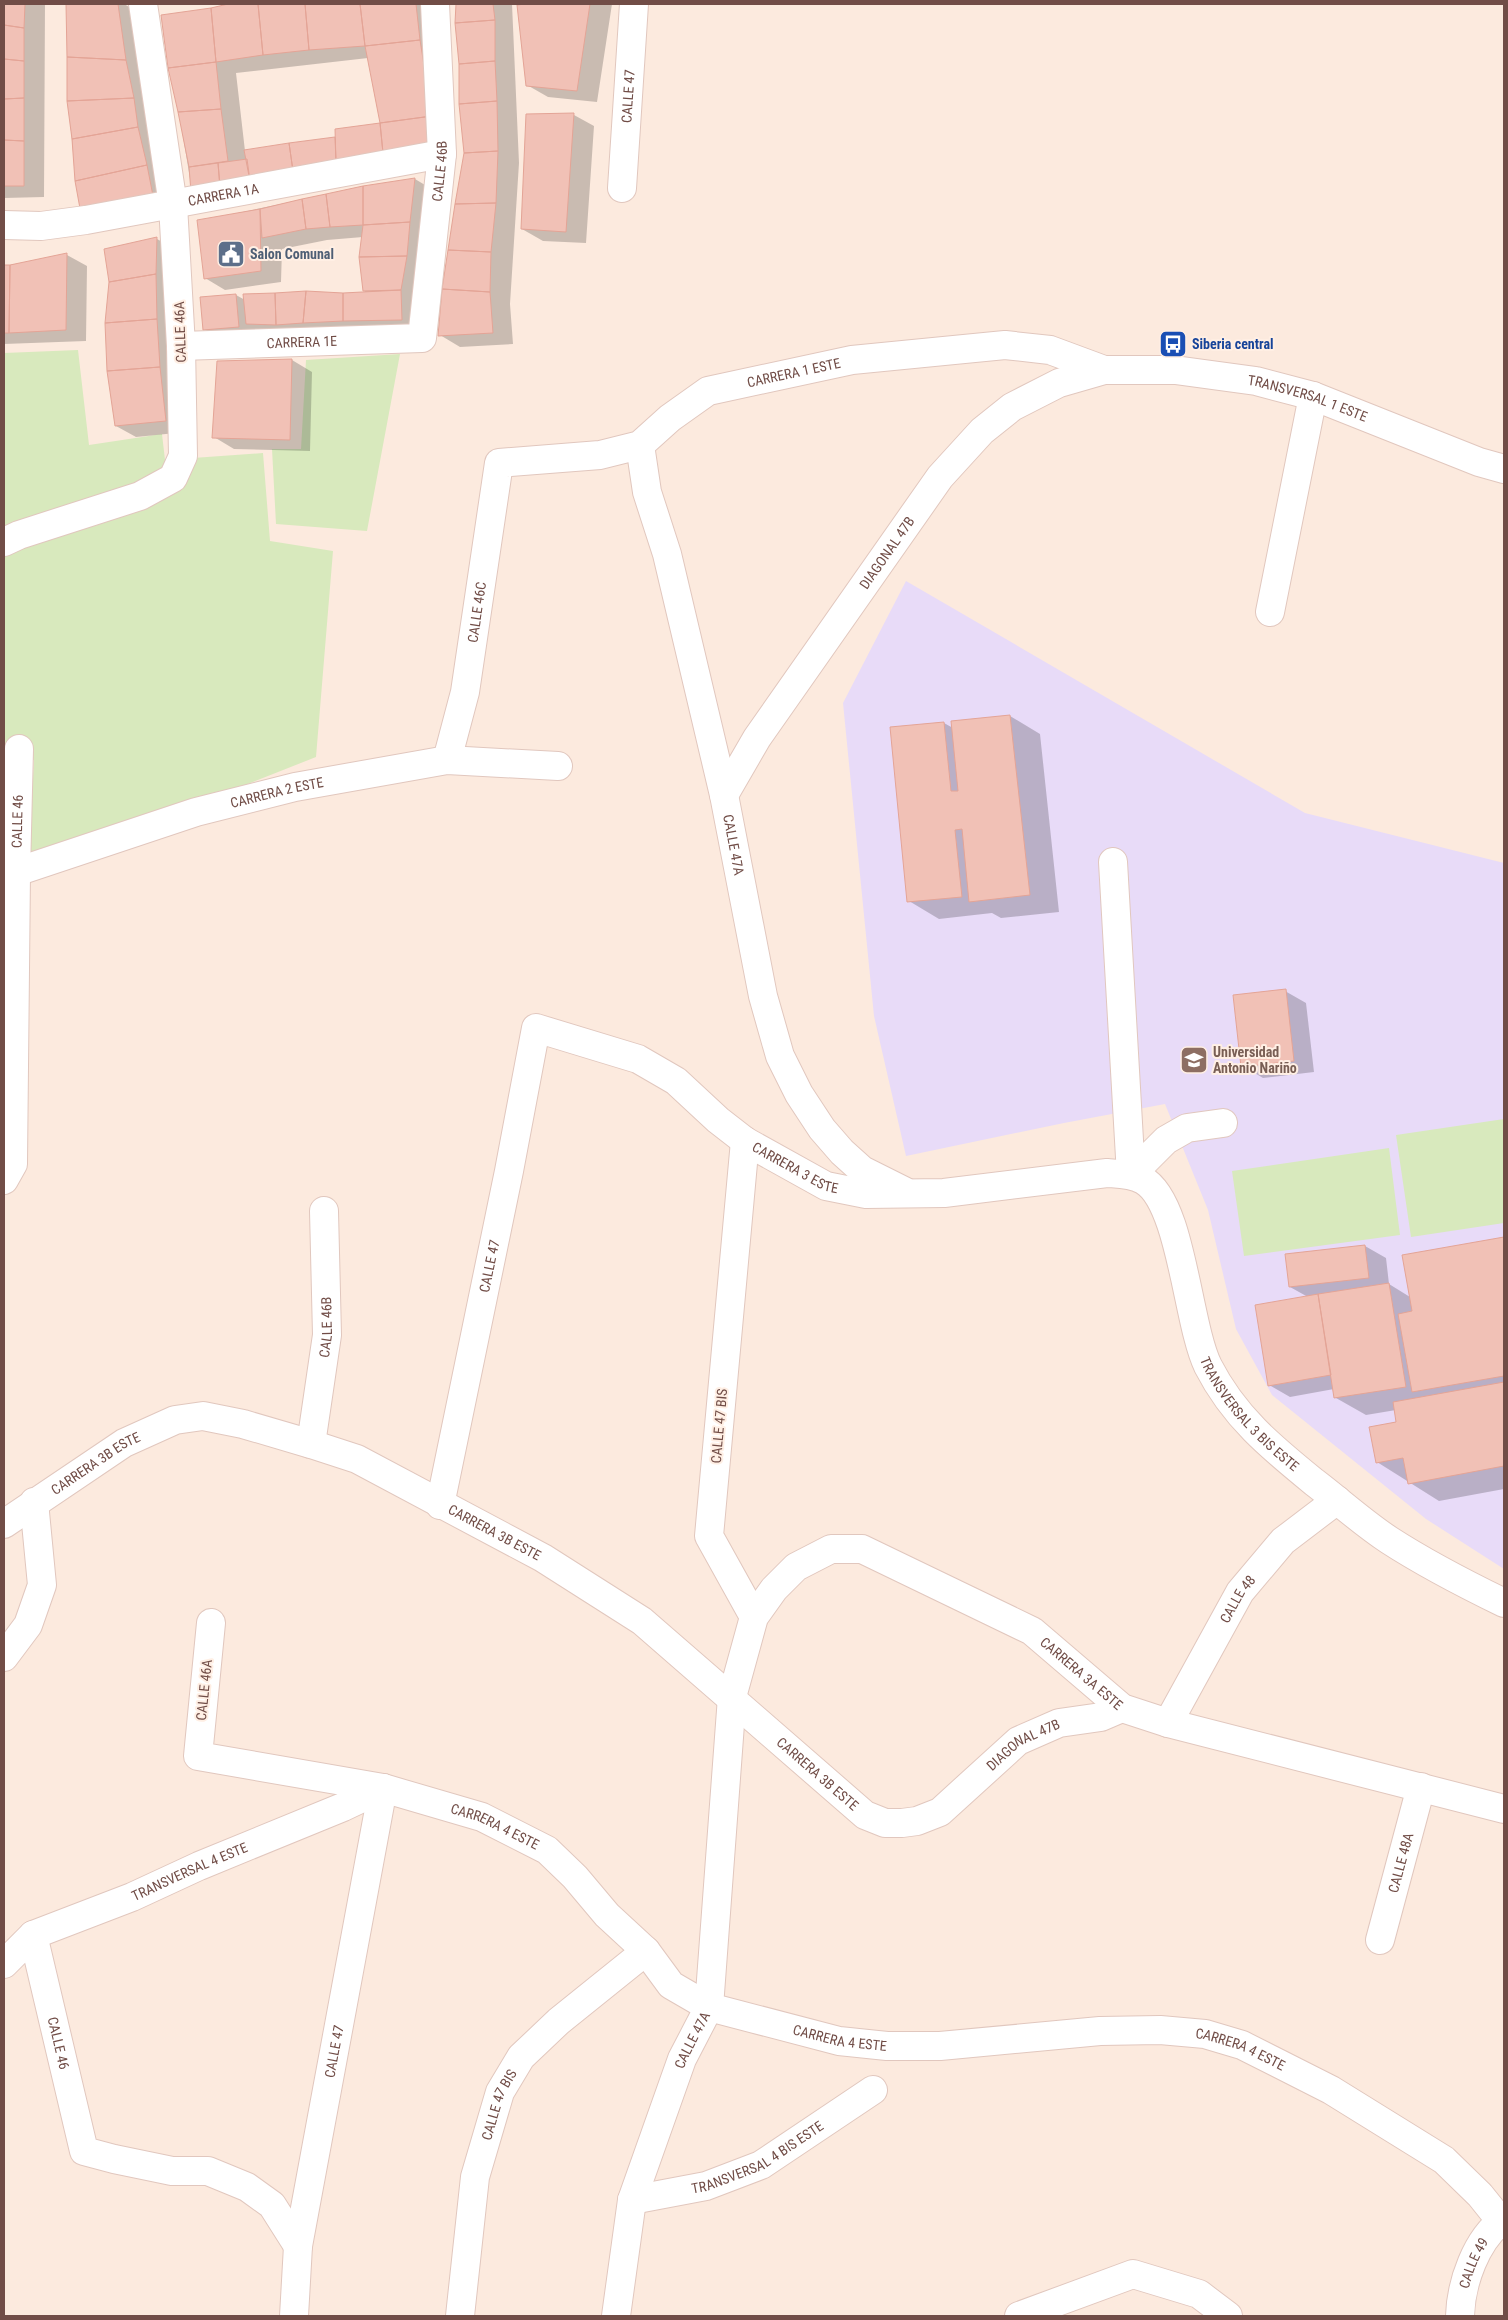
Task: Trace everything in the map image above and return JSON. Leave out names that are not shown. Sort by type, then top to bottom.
[{"type":"street","name":"CALLE 46A","points":[[4,542],[20,535],[140,496],[173,478],[183,456],[181,346],[173,205],[144,4]]},
{"type":"street","name":"CALLE 46B","points":[[422,338],[442,154],[434,4]]},
{"type":"street","name":"CALLE 47","points":[[622,188],[634,4]]},
{"type":"street","name":"CARRERA 1A","points":[[4,225],[41,226],[173,205],[442,154]]},
{"type":"street","name":"CARRERA 1E","points":[[181,346],[422,338]]},
{"type":"street","name":"CARRERA 1 ESTE","points":[[499,463],[600,455],[640,445],[670,418],[708,391],[852,360],[1005,345],[1050,350],[1104,370]]},
{"type":"street","name":"TRANSVERSAL 1 ESTE","points":[[1104,370],[1175,370],[1218,374],[1256,381],[1313,396],[1479,462],[1504,469]]},
{"type":"street","name":"DIAGONAL 47B","points":[[724,795],[757,738],[940,477],[982,431],[1012,408],[1059,383],[1104,370]]},
{"type":"street","points":[[1270,612],[1313,396]]},
{"type":"street","name":"CALLE 47A","points":[[640,445],[647,492],[667,554],[724,795],[762,996],[780,1056],[799,1094],[822,1129],[842,1152],[862,1170],[910,1194]]},
{"type":"street","name":"CALLE 46C","points":[[447,760],[465,692],[499,463]]},
{"type":"street","name":"CALLE 46","points":[[7,1167],[10,872],[19,749]]},
{"type":"street","name":"CARRERA 2 ESTE","points":[[10,872],[196,812],[295,787],[447,760],[558,766]]},
{"type":"street","points":[[1113,862],[1131,1175]]},
{"type":"street","name":"CALLE 47","points":[[440,1505],[509,1172],[536,1028]]},
{"type":"street","name":"CARRERA 3 ESTE","points":[[536,1028],[638,1059],[676,1081],[718,1120],[745,1141],[826,1186],[866,1194],[944,1193],[1088,1175]]},
{"type":"street","points":[[1131,1175],[1166,1140],[1187,1128],[1223,1122]]},
{"type":"street","name":"CALLE 47 BIS","points":[[745,1141],[709,1536],[754,1617]]},
{"type":"street","name":"TRANSVERSAL 3 BIS ESTE","points":[[1088,1175],[1107,1173],[1131,1175],[1144,1181],[1156,1191],[1170,1219],[1199,1344],[1208,1366],[1227,1399],[1249,1426],[1274,1449],[1387,1539],[1442,1572],[1504,1604]]},
{"type":"street","name":"CALLE 46B","points":[[311,1444],[327,1335],[324,1211]]},
{"type":"street","name":"CARRERA 3B ESTE","points":[[4,1524],[124,1443],[175,1420],[203,1416],[243,1424],[311,1444],[357,1459],[440,1505],[544,1558],[642,1621],[866,1815],[885,1823],[902,1823],[918,1821],[940,1812]]},
{"type":"street","name":"CALLE 48","points":[[1168,1723],[1240,1592],[1282,1542],[1337,1500]]},
{"type":"street","points":[[4,1657],[28,1625],[42,1585],[34,1502]]},
{"type":"street","name":"CARRERA 3A ESTE","points":[[754,1617],[774,1589],[796,1567],[831,1549],[862,1549],[1032,1631],[1122,1708],[1168,1723],[1504,1809]]},
{"type":"street","points":[[732,1697],[754,1617]]},
{"type":"street","name":"CALLE 46A","points":[[198,1756],[211,1623]]},
{"type":"street","name":"CALLE 47A","points":[[616,2316],[632,2200],[682,2059],[709,2007],[732,1697]]},
{"type":"street","name":"DIAGONAL 47B","points":[[940,1812],[1018,1741],[1059,1723],[1101,1717],[1122,1708]]},
{"type":"street","name":"CARRERA 4 ESTE","points":[[198,1756],[383,1788],[482,1817],[548,1850],[576,1877],[607,1915],[646,1951],[671,1985],[709,2007],[839,2041],[886,2046],[940,2046],[1100,2031],[1160,2030],[1205,2034],[1242,2045],[1331,2090],[1444,2160],[1480,2195],[1503,2222]]},
{"type":"street","name":"CALLE 48A","points":[[1380,1940],[1421,1787]]},
{"type":"street","name":"CALLE 47","points":[[294,2316],[298,2246],[383,1788]]},
{"type":"street","name":"TRANSVERSAL 4 ESTE","points":[[4,1964],[33,1935],[132,1897],[199,1866],[343,1807],[383,1788]]},
{"type":"street","name":"CALLE 46","points":[[33,1935],[84,2151],[172,2172],[208,2171],[247,2187],[272,2205],[298,2246]]},
{"type":"street","name":"CALLE 47 BIS","points":[[460,2316],[475,2177],[500,2092],[521,2057],[559,2021],[646,1951]]},
{"type":"street","name":"TRANSVERSAL 4 BIS ESTE","points":[[632,2200],[706,2186],[761,2165],[873,2090]]},
{"type":"street","name":"CALLE 49","points":[[1460,2316],[1470,2264],[1484,2240],[1503,2222]]},
{"type":"street","points":[[1019,2316],[1133,2274],[1199,2294],[1228,2316]]},
{"type":"shaded area","name":"Universidad Antonio Nariño","points":[[906,581],[1305,813],[1504,863],[1504,1569],[1426,1519],[1272,1395],[1236,1329],[1208,1210],[1165,1104],[906,1156],[874,1016],[843,703]]},
{"type":"green space","points":[[78,350],[89,445],[162,434],[165,460],[263,453],[270,541],[333,551],[316,757],[28,871],[34,760],[4,754],[4,353]]},
{"type":"green space","points":[[400,354],[367,531],[276,524],[272,449],[301,449],[306,360]]},
{"type":"green space","points":[[1504,1119],[1504,1223],[1411,1237],[1396,1135]]},
{"type":"green space","points":[[1389,1148],[1400,1235],[1244,1256],[1232,1171]]},
{"type":"building","points":[[4,4],[25,4],[24,28],[4,25]]},
{"type":"building","points":[[66,4],[118,4],[126,60],[67,57]]},
{"type":"building","points":[[228,4],[258,4],[263,55],[216,62],[211,8]]},
{"type":"building","points":[[258,4],[305,4],[309,50],[263,55]]},
{"type":"building","points":[[305,4],[360,4],[365,46],[309,50]]},
{"type":"building","points":[[360,4],[416,4],[420,40],[365,46]]},
{"type":"building","points":[[456,4],[493,4],[495,20],[455,23]]},
{"type":"building","points":[[590,4],[577,91],[526,86],[517,5]]},
{"type":"building","points":[[211,8],[216,62],[168,68],[161,15]]},
{"type":"building","points":[[495,20],[495,61],[459,64],[455,23]]},
{"type":"building","points":[[4,25],[24,28],[24,61],[4,59]]},
{"type":"building","points":[[420,40],[432,116],[380,123],[365,46]]},
{"type":"building","points":[[67,57],[126,60],[134,98],[67,101]]},
{"type":"building","points":[[4,59],[24,61],[24,98],[4,99]]},
{"type":"building","points":[[495,61],[497,101],[459,104],[459,64]]},
{"type":"building","points":[[216,62],[221,109],[178,112],[168,68]]},
{"type":"building","points":[[24,98],[24,141],[4,140],[4,99]]},
{"type":"building","points":[[134,98],[138,127],[72,139],[67,101]]},
{"type":"building","points":[[497,101],[498,151],[464,153],[459,104]]},
{"type":"building","points":[[221,109],[228,161],[189,167],[178,112]]},
{"type":"building","points":[[574,113],[566,232],[521,229],[526,114]]},
{"type":"building","points":[[432,116],[432,144],[383,153],[380,123]]},
{"type":"building","points":[[380,123],[383,153],[336,162],[335,129]]},
{"type":"building","points":[[138,127],[147,165],[75,181],[72,139]]},
{"type":"building","points":[[335,137],[336,162],[293,171],[289,143]]},
{"type":"building","points":[[4,140],[24,141],[24,186],[4,186]]},
{"type":"building","points":[[289,143],[293,171],[250,181],[244,150]]},
{"type":"building","points":[[498,151],[496,203],[455,204],[464,153]]},
{"type":"building","points":[[247,159],[250,181],[220,187],[218,163]]},
{"type":"building","points":[[218,163],[220,187],[191,192],[189,167]]},
{"type":"building","points":[[147,165],[154,201],[81,214],[75,181]]},
{"type":"building","points":[[415,178],[410,222],[363,225],[363,186]]},
{"type":"building","points":[[363,186],[363,225],[330,227],[326,194]]},
{"type":"building","points":[[326,194],[330,227],[306,229],[302,199]]},
{"type":"building","points":[[302,199],[306,229],[262,238],[260,209]]},
{"type":"building","points":[[496,203],[491,252],[448,250],[455,204]]},
{"type":"building","name":"Salon Comunal","points":[[260,209],[261,271],[204,279],[197,220]]},
{"type":"building","points":[[410,222],[407,256],[359,257],[363,225]]},
{"type":"building","points":[[157,237],[156,274],[109,282],[104,249]]},
{"type":"building","points":[[448,250],[491,252],[490,292],[442,289]]},
{"type":"building","points":[[67,253],[66,330],[9,333],[10,265]]},
{"type":"building","points":[[407,256],[401,290],[363,291],[359,257]]},
{"type":"building","points":[[4,265],[10,265],[9,333],[4,333]]},
{"type":"building","points":[[156,274],[157,319],[105,323],[109,282]]},
{"type":"building","points":[[442,289],[490,292],[493,333],[438,336]]},
{"type":"building","points":[[401,290],[402,320],[343,321],[343,293]]},
{"type":"building","points":[[306,291],[303,323],[276,325],[275,293]]},
{"type":"building","points":[[306,291],[343,293],[343,321],[303,323]]},
{"type":"building","points":[[275,293],[276,325],[246,324],[243,294]]},
{"type":"building","points":[[236,294],[239,327],[203,330],[200,297]]},
{"type":"building","points":[[157,319],[160,367],[107,371],[105,323]]},
{"type":"building","points":[[292,359],[290,440],[212,438],[217,361]]},
{"type":"building","points":[[160,367],[166,421],[115,426],[107,371]]},
{"type":"building","points":[[1010,715],[1030,895],[969,902],[962,829],[955,830],[962,897],[907,902],[890,727],[944,722],[951,791],[958,791],[951,721]]},
{"type":"building","points":[[1286,989],[1294,1061],[1241,1067],[1233,995]]},
{"type":"building","points":[[1504,1237],[1504,1376],[1412,1392],[1398,1314],[1412,1311],[1402,1255]]},
{"type":"building","points":[[1365,1245],[1369,1278],[1289,1287],[1285,1254]]},
{"type":"building","points":[[1389,1283],[1406,1387],[1334,1398],[1318,1294]]},
{"type":"building","points":[[1318,1294],[1331,1375],[1268,1386],[1255,1305]]},
{"type":"building","points":[[1504,1382],[1504,1466],[1408,1484],[1403,1458],[1376,1463],[1369,1427],[1396,1422],[1393,1402]]},
{"type":"place","name":"Salon Comunal","points":[[231,254]]},
{"type":"place","name":"Siberia central","points":[[1173,344]]},
{"type":"place","name":"Universidad Antonio Nariño","points":[[1194,1060]]}]
